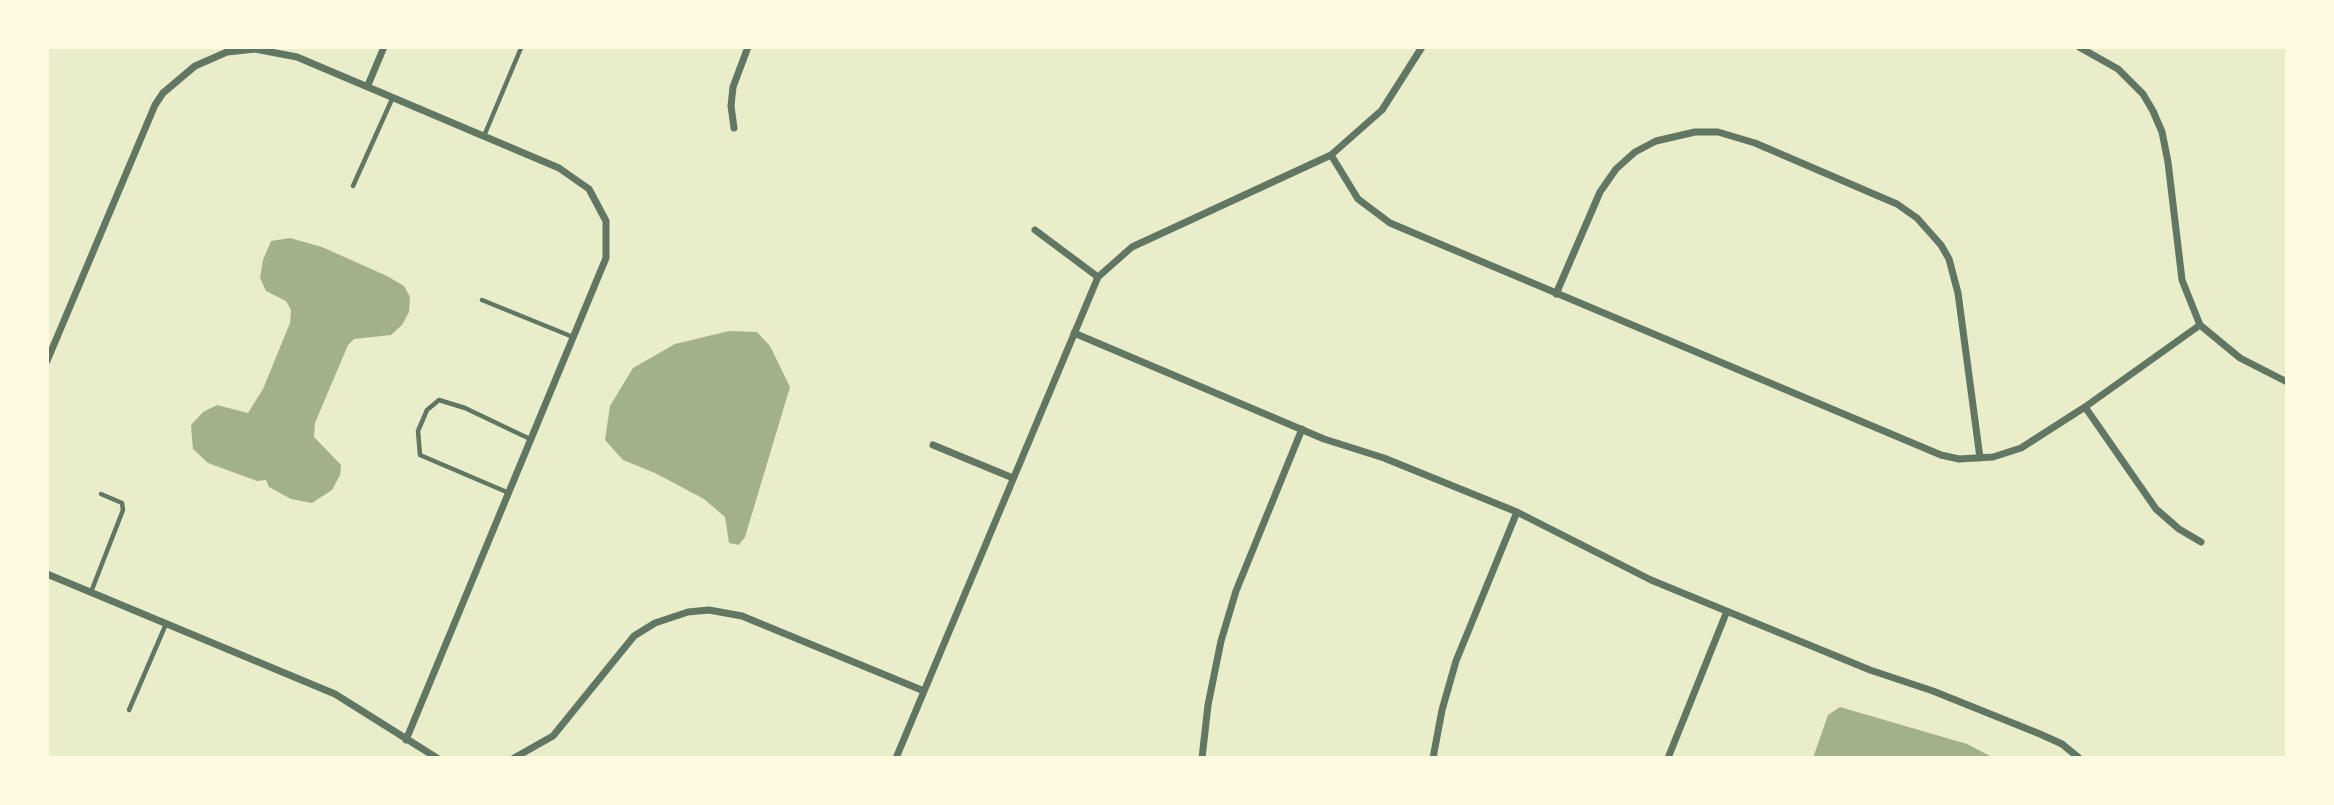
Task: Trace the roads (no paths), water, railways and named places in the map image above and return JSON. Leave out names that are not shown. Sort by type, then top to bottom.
[{"type":"street","points":[[368,86],[384,47]]},
{"type":"street","points":[[734,128],[731,106],[733,87],[748,47]]},
{"type":"street","points":[[896,758],[1098,277],[1132,247],[1331,155],[1382,110],[1422,47]]},
{"type":"street","points":[[2079,47],[2105,59],[2124,74],[2143,94],[2158,122],[2168,162],[2182,280],[2200,325],[2240,358],[2287,382]]},
{"type":"street","points":[[47,361],[155,105],[174,82],[204,60],[234,50],[256,48],[297,57],[570,174],[589,189],[602,209],[608,234],[606,258],[407,740]]},
{"type":"street","points":[[1556,294],[1600,191],[1616,169],[1635,152],[1656,141],[1695,132],[1718,132],[1755,143],[1897,204],[1917,218],[1936,238],[1949,259],[1956,284],[1980,458]]},
{"type":"street","points":[[1331,155],[1358,199],[1390,223],[1923,450],[1959,458],[1980,458],[2021,448],[2085,407],[2200,325]]},
{"type":"street","points":[[1035,230],[1098,277]]},
{"type":"street","points":[[1074,333],[1303,429],[1517,512],[1651,580],[1870,670],[1933,691],[2040,734],[2062,744],[2079,758]]},
{"type":"street","points":[[2085,407],[2156,509],[2179,529],[2201,541]]},
{"type":"street","points":[[1202,758],[1208,705],[1236,591],[1303,429]]},
{"type":"street","points":[[933,445],[1013,478]]},
{"type":"street","points":[[1433,758],[1442,709],[1456,661],[1517,512]]},
{"type":"street","points":[[47,574],[335,694],[437,758]]},
{"type":"street","points":[[514,758],[553,736],[634,636],[655,623],[688,612],[709,610],[741,616],[924,691]]},
{"type":"street","points":[[1668,758],[1727,611]]},
{"type":"lane","points":[[484,136],[521,48]]},
{"type":"lane","points":[[353,186],[393,96]]},
{"type":"lane","points":[[482,300],[574,338]]},
{"type":"lane","points":[[509,493],[420,455],[418,431],[427,410],[439,400],[465,408],[531,440]]},
{"type":"lane","points":[[92,592],[123,510],[122,503],[101,494]]},
{"type":"lane","points":[[129,710],[166,623]]}]
